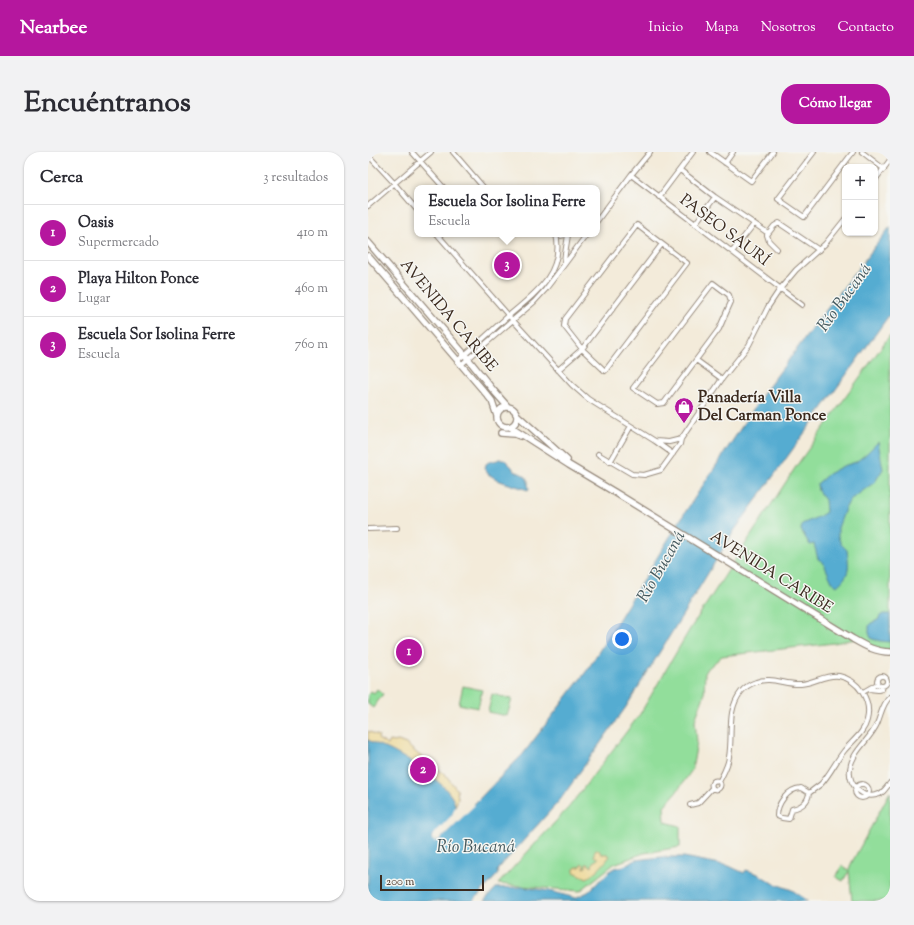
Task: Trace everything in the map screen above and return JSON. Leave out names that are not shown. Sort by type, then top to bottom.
[{"type":"street","points":[[412,152],[441,185]]},
{"type":"street","points":[[368,206],[431,152]]},
{"type":"street","points":[[453,152],[481,185]]},
{"type":"street","points":[[600,217],[650,152]]},
{"type":"street","points":[[659,197],[693,152]]},
{"type":"street","points":[[710,152],[751,181],[773,152]]},
{"type":"street","points":[[725,163],[733,152]]},
{"type":"street","points":[[814,152],[778,199],[804,217],[854,152]]},
{"type":"street","points":[[862,152],[884,169]]},
{"type":"street","points":[[368,156],[414,206]]},
{"type":"street","points":[[878,176],[890,160]]},
{"type":"street","points":[[680,170],[702,188],[768,233]]},
{"type":"street","name":"PASEO SAURÍ","points":[[631,175],[802,306]]},
{"type":"street","points":[[695,224],[715,197]]},
{"type":"street","points":[[777,249],[769,242],[767,235],[774,226],[779,223],[819,250]]},
{"type":"street","points":[[598,454],[632,474],[644,475],[661,470],[680,444],[681,438],[722,379],[749,345],[768,307],[780,289],[796,270],[825,244],[842,223]]},
{"type":"street","points":[[732,252],[754,224]]},
{"type":"street","points":[[637,225],[687,263],[605,371],[582,348],[564,326],[565,319],[637,225]]},
{"type":"street","points":[[440,237],[572,385],[588,399],[673,454]]},
{"type":"street","points":[[467,357],[545,282],[555,264],[558,242],[557,237]]},
{"type":"street","points":[[564,265],[567,237]]},
{"type":"street","points":[[460,362],[534,302],[545,290],[585,237]]},
{"type":"street","name":"AVENIDA CARIBE","points":[[368,242],[508,407]]},
{"type":"street","points":[[558,370],[582,348],[662,244]]},
{"type":"street","points":[[566,247],[570,250],[576,250]]},
{"type":"street","name":"AVENIDA CARIBE","points":[[368,256],[488,396],[492,401],[497,416]]},
{"type":"street","points":[[713,283],[729,295],[731,302],[719,329],[696,360],[664,403],[657,404],[633,388],[713,283]]},
{"type":"street","points":[[696,360],[722,379]]},
{"type":"street","points":[[508,407],[516,414],[515,423],[510,427],[501,426],[497,420],[497,416],[502,408],[508,407]]},
{"type":"street","name":"AVENIDA CARIBE","points":[[516,414],[579,471]]},
{"type":"street","points":[[610,462],[631,426]]},
{"type":"street","name":"AVENIDA CARIBE","points":[[510,427],[579,471],[867,647],[883,652],[890,652]]},
{"type":"street","points":[[501,433],[525,437]]},
{"type":"street","points":[[655,441],[669,442],[681,438]]},
{"type":"street","points":[[368,529],[396,528]]},
{"type":"street","points":[[690,805],[698,803],[712,788],[711,784],[716,781],[719,782],[723,775],[729,758],[731,739],[730,721],[732,711],[740,693],[748,685],[759,680],[770,679],[793,684],[801,684],[825,677],[836,676],[846,678],[851,680],[863,692],[867,703],[868,713],[863,730],[844,750],[821,783],[809,793],[808,799],[804,805],[792,809],[789,819],[778,816],[777,813],[782,800],[788,794],[801,788],[809,793]]},
{"type":"street","points":[[863,692],[877,684],[878,678],[882,676],[885,678],[890,678]]},
{"type":"street","points":[[869,689],[882,689],[887,682],[885,678]]},
{"type":"street","points":[[877,684],[883,686]]},
{"type":"street","points":[[890,697],[884,705],[875,728],[859,749],[850,766],[852,783],[855,787],[854,793],[859,798],[864,798],[868,795],[880,794],[890,783]]},
{"type":"street","points":[[855,787],[860,784],[864,784],[869,790],[868,795]]},
{"type":"green space","points":[[890,335],[890,651],[881,650],[856,639],[722,656],[705,671],[704,696],[695,720],[697,742],[692,770],[675,794],[664,806],[665,822],[680,826],[680,847],[644,853],[614,864],[580,891],[498,884],[569,807],[640,714],[690,629],[797,465]]},
{"type":"green space","points":[[463,686],[482,690],[478,708],[459,704]]},
{"type":"green space","points":[[377,689],[383,694],[373,708],[368,704],[368,695],[371,691],[374,693]]},
{"type":"green space","points":[[492,694],[512,699],[507,716],[488,712]]},
{"type":"green space","points":[[890,792],[890,901],[852,901],[849,871],[843,881],[836,877],[842,866],[849,870]]},
{"type":"sand","points":[[368,731],[379,736],[378,739],[388,745],[390,741],[398,741],[406,744],[431,765],[445,774],[457,790],[458,799],[454,809],[368,748]]},
{"type":"sand","points":[[596,850],[599,850],[601,854],[607,854],[610,856],[594,874],[587,878],[574,872],[574,869],[580,867],[582,863],[584,868],[586,867],[586,864],[592,867],[593,862],[598,859],[594,856]]},
{"type":"water","name":"Río Bucaná","points":[[890,227],[890,314],[734,531],[626,707],[560,800],[498,869],[498,874],[473,901],[368,901],[368,740],[416,765],[434,778],[449,793],[454,801],[455,808],[449,819],[432,836],[432,840],[439,840],[523,754],[588,669],[684,514],[766,390]]},
{"type":"water","points":[[878,442],[883,469],[875,482],[850,500],[838,528],[838,537],[841,544],[847,550],[848,570],[845,578],[837,586],[832,582],[823,562],[818,559],[814,544],[810,545],[801,530],[802,524],[826,512],[825,500],[818,491],[817,484],[828,474],[843,466],[856,462]]},
{"type":"water","points":[[499,459],[504,459],[514,471],[521,473],[526,477],[528,481],[528,490],[500,481],[488,474],[485,469],[486,464]]},
{"type":"water","points":[[883,614],[890,614],[890,642],[872,639],[869,633],[869,626],[871,623],[878,620]]},
{"type":"water","points":[[662,857],[684,857],[729,866],[744,873],[746,870],[792,890],[808,901],[484,901],[496,888],[523,887],[549,891],[575,898],[588,892],[615,868],[624,866],[635,860]]},
{"type":"pier","points":[[473,804],[475,805],[439,840],[435,842],[432,840],[432,836],[452,815],[455,806],[455,815],[434,837],[435,840],[438,839]]},
{"type":"place","name":"Escuela Sor Isolina Ferre","points":[[507,265]]},
{"type":"place","name":"Panadería Villa Del Carman Ponce","points":[[684,424]]},
{"type":"place","name":"Oasis","points":[[409,652]]},
{"type":"place","name":"Playa Hilton Ponce","points":[[423,770]]}]
